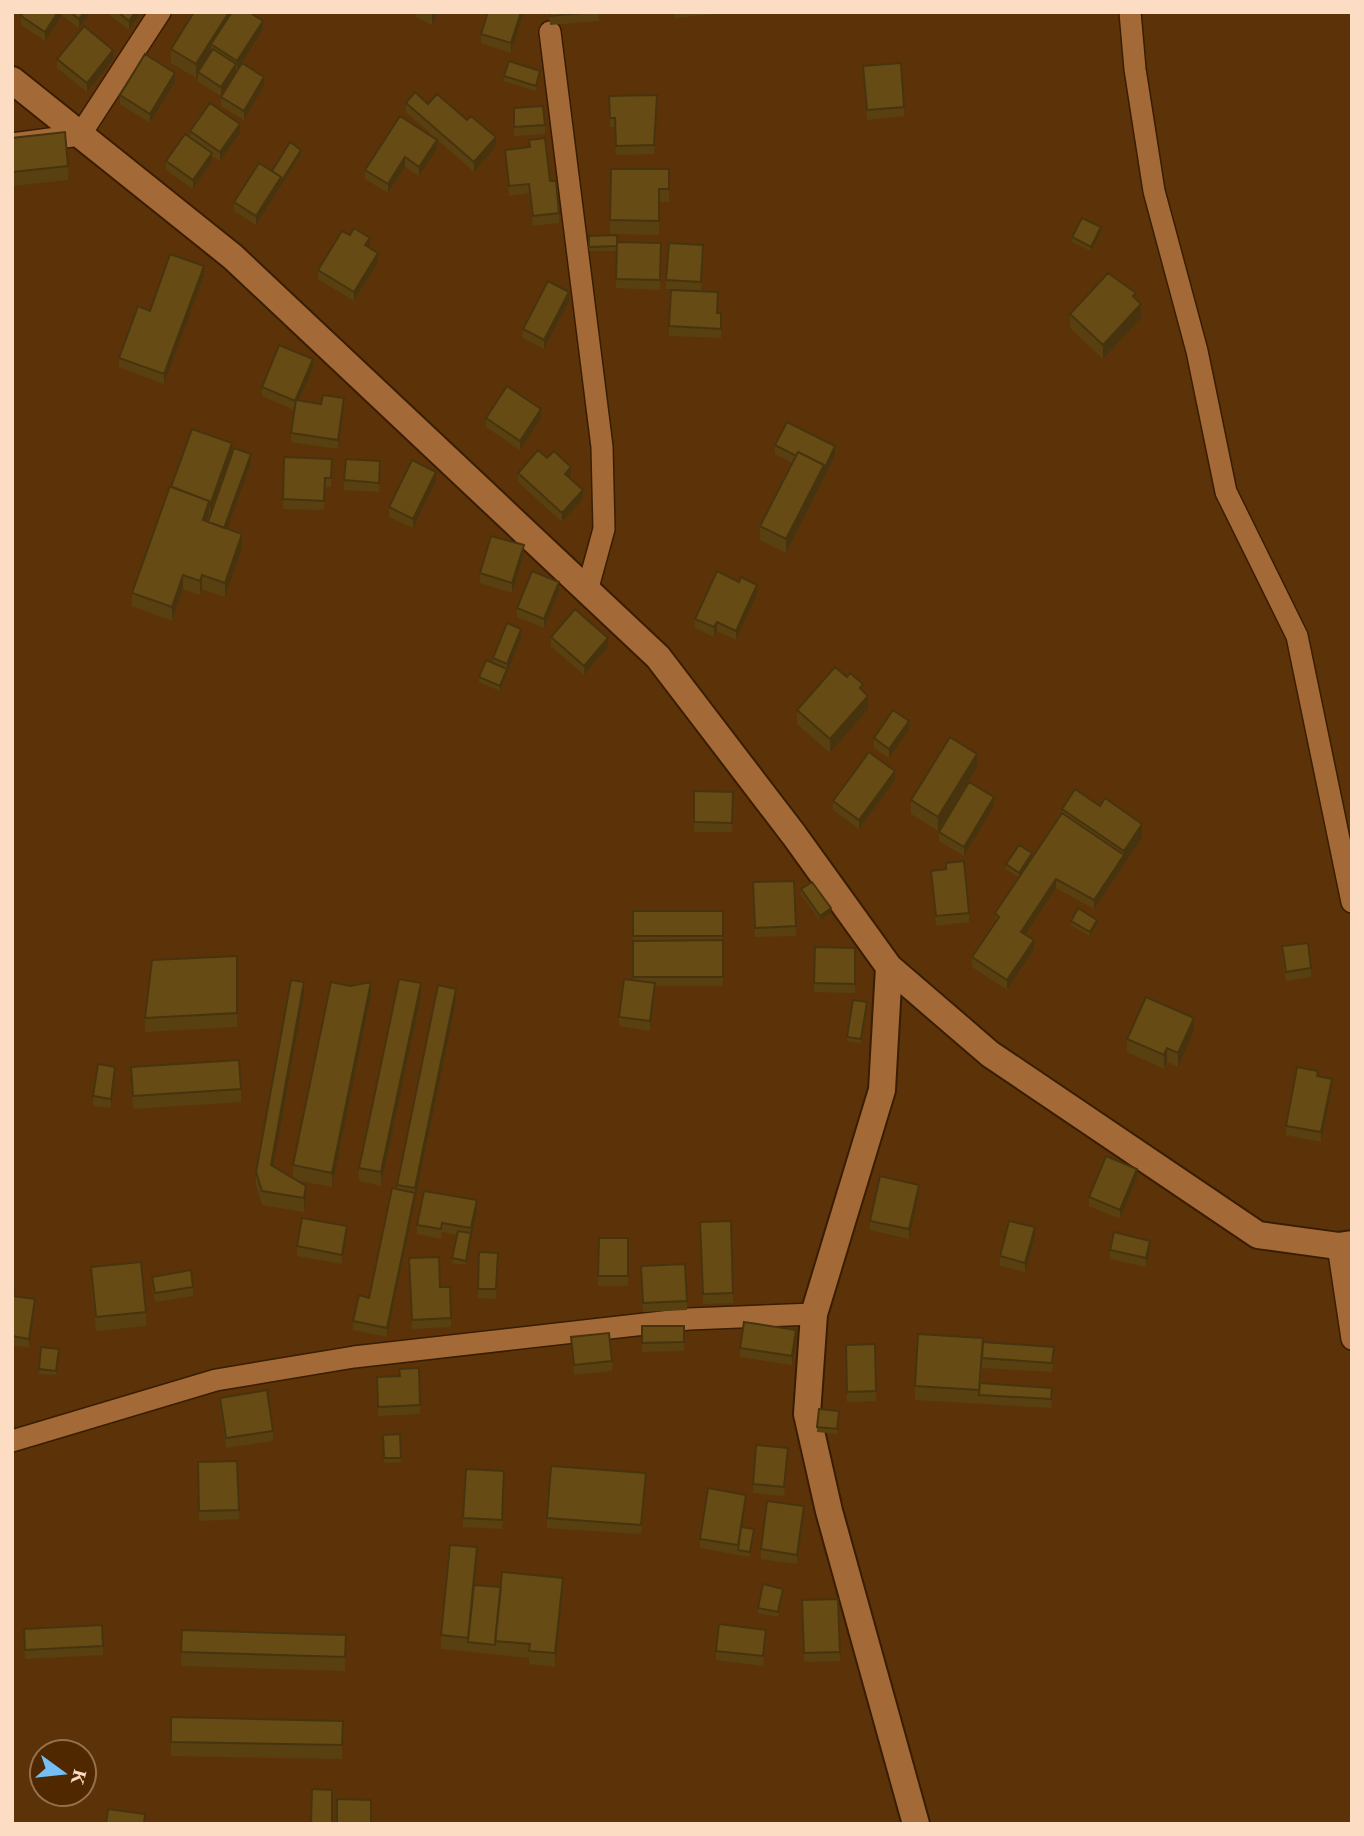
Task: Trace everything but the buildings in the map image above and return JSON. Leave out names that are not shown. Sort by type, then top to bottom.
[{"type":"street","points":[[12,144],[80,135],[160,12]]},
{"type":"street","points":[[1130,12],[1135,69],[1154,191],[1196,351],[1226,492],[1297,636],[1352,902]]},
{"type":"street","points":[[550,32],[603,447],[604,528],[587,591]]},
{"type":"street","points":[[12,80],[233,257],[658,657],[794,835],[889,967],[990,1054],[1258,1235],[1345,1245],[1352,1339]]},
{"type":"street","points":[[889,967],[882,1090],[814,1314],[807,1414],[828,1511],[916,1824]]},
{"type":"street","points":[[12,1441],[216,1380],[327,1362],[689,1319],[814,1314]]}]
